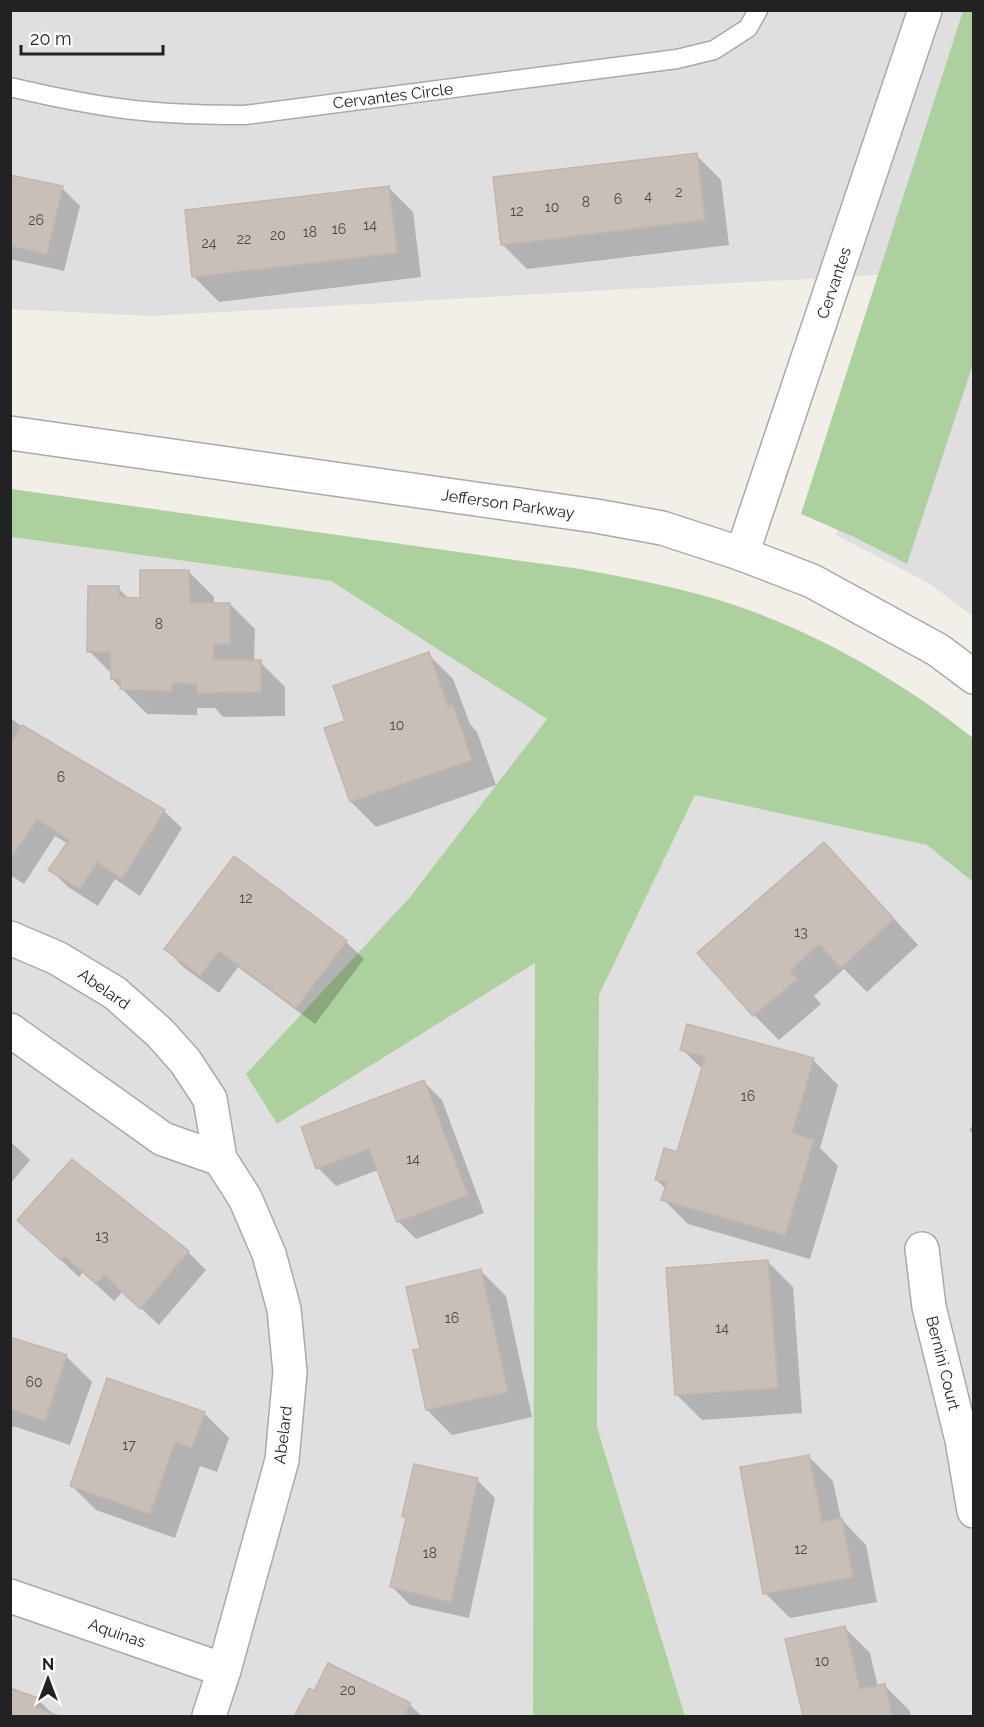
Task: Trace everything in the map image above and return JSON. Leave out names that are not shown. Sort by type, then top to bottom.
[{"type":"street","name":"Cervantes","points":[[742,554],[925,10]]},
{"type":"street","name":"Jefferson Parkway","points":[[10,433],[596,516],[662,528],[742,554],[812,581],[938,650],[974,677]]},
{"type":"street","name":"Abelard","points":[[10,938],[57,958],[115,993],[160,1033],[185,1061],[210,1099],[220,1159],[245,1198],[269,1254],[284,1309],[290,1372],[282,1460],[224,1670],[209,1716]]},
{"type":"street","points":[[10,1030],[163,1139],[220,1159]]},
{"type":"street","name":"Bernini Court","points":[[922,1249],[929,1307],[962,1440],[974,1511]]},
{"type":"street","name":"Aquinas","points":[[10,1596],[224,1670]]},
{"type":"lane","name":"Cervantes Circle","points":[[10,87],[64,100],[113,107],[194,115],[245,115],[677,59],[714,50],[748,28],[758,10]]},
{"type":"shaded area","points":[[11,11],[973,11],[973,616],[930,584],[836,535],[929,272],[151,316],[11,309]]},
{"type":"shaded area","points":[[11,537],[331,581],[547,719],[410,897],[247,1074],[277,1124],[536,962],[533,1716],[11,1716]]},
{"type":"shaded area","points":[[695,795],[928,845],[973,882],[973,1716],[685,1716],[597,1427],[599,995]]},
{"type":"green space","points":[[963,11],[974,11],[973,364],[907,564],[854,537],[801,514]]},
{"type":"green space","points":[[11,489],[580,569],[709,597],[779,622],[848,655],[913,694],[973,738],[973,882],[927,845],[695,795],[599,995],[597,1427],[685,1716],[533,1716],[535,963],[277,1124],[246,1074],[410,897],[547,719],[331,581],[11,537]]},
{"type":"building","points":[[697,153],[705,220],[501,245],[493,177]]},
{"type":"building","points":[[10,175],[63,186],[47,254],[10,246]]},
{"type":"building","points":[[389,186],[397,253],[192,277],[185,210]]},
{"type":"building","points":[[140,570],[189,570],[190,603],[230,603],[230,644],[214,644],[213,660],[261,660],[261,692],[197,693],[197,684],[172,683],[172,691],[120,689],[120,680],[111,679],[110,652],[87,652],[88,586],[119,586],[119,597],[140,598]]},
{"type":"building","points":[[429,652],[448,707],[453,705],[472,760],[350,802],[324,728],[345,721],[333,686]]},
{"type":"building","points":[[22,725],[165,810],[122,879],[97,862],[80,889],[48,870],[69,840],[37,819],[10,860],[10,745]]},
{"type":"building","points":[[824,842],[894,919],[841,968],[819,944],[790,971],[797,979],[753,1016],[697,953]]},
{"type":"building","points":[[234,856],[347,941],[296,1008],[219,951],[200,976],[164,949]]},
{"type":"building","points":[[687,1024],[814,1058],[792,1133],[814,1140],[785,1235],[661,1200],[667,1182],[655,1180],[664,1148],[677,1152],[705,1057],[680,1050]]},
{"type":"building","points":[[424,1080],[468,1195],[397,1222],[369,1149],[316,1169],[301,1127]]},
{"type":"building","points":[[72,1159],[189,1251],[140,1309],[104,1275],[96,1284],[65,1256],[61,1260],[17,1220]]},
{"type":"building","points":[[768,1260],[778,1388],[675,1395],[666,1268]]},
{"type":"building","points":[[481,1269],[508,1392],[426,1410],[413,1350],[420,1349],[406,1287]]},
{"type":"building","points":[[10,1337],[67,1355],[45,1421],[10,1409]]},
{"type":"building","points":[[107,1378],[205,1412],[192,1448],[175,1442],[150,1514],[70,1486]]},
{"type":"building","points":[[809,1455],[822,1522],[842,1518],[853,1577],[763,1594],[740,1467]]},
{"type":"building","points":[[414,1464],[478,1478],[451,1602],[390,1587],[406,1518],[402,1516]]},
{"type":"building","points":[[845,1626],[860,1689],[885,1684],[892,1716],[803,1716],[785,1639]]},
{"type":"building","points":[[328,1663],[411,1703],[404,1716],[295,1715],[309,1688],[314,1691]]},
{"type":"building","points":[[10,1688],[38,1698],[35,1707],[59,1716],[10,1716]]}]
